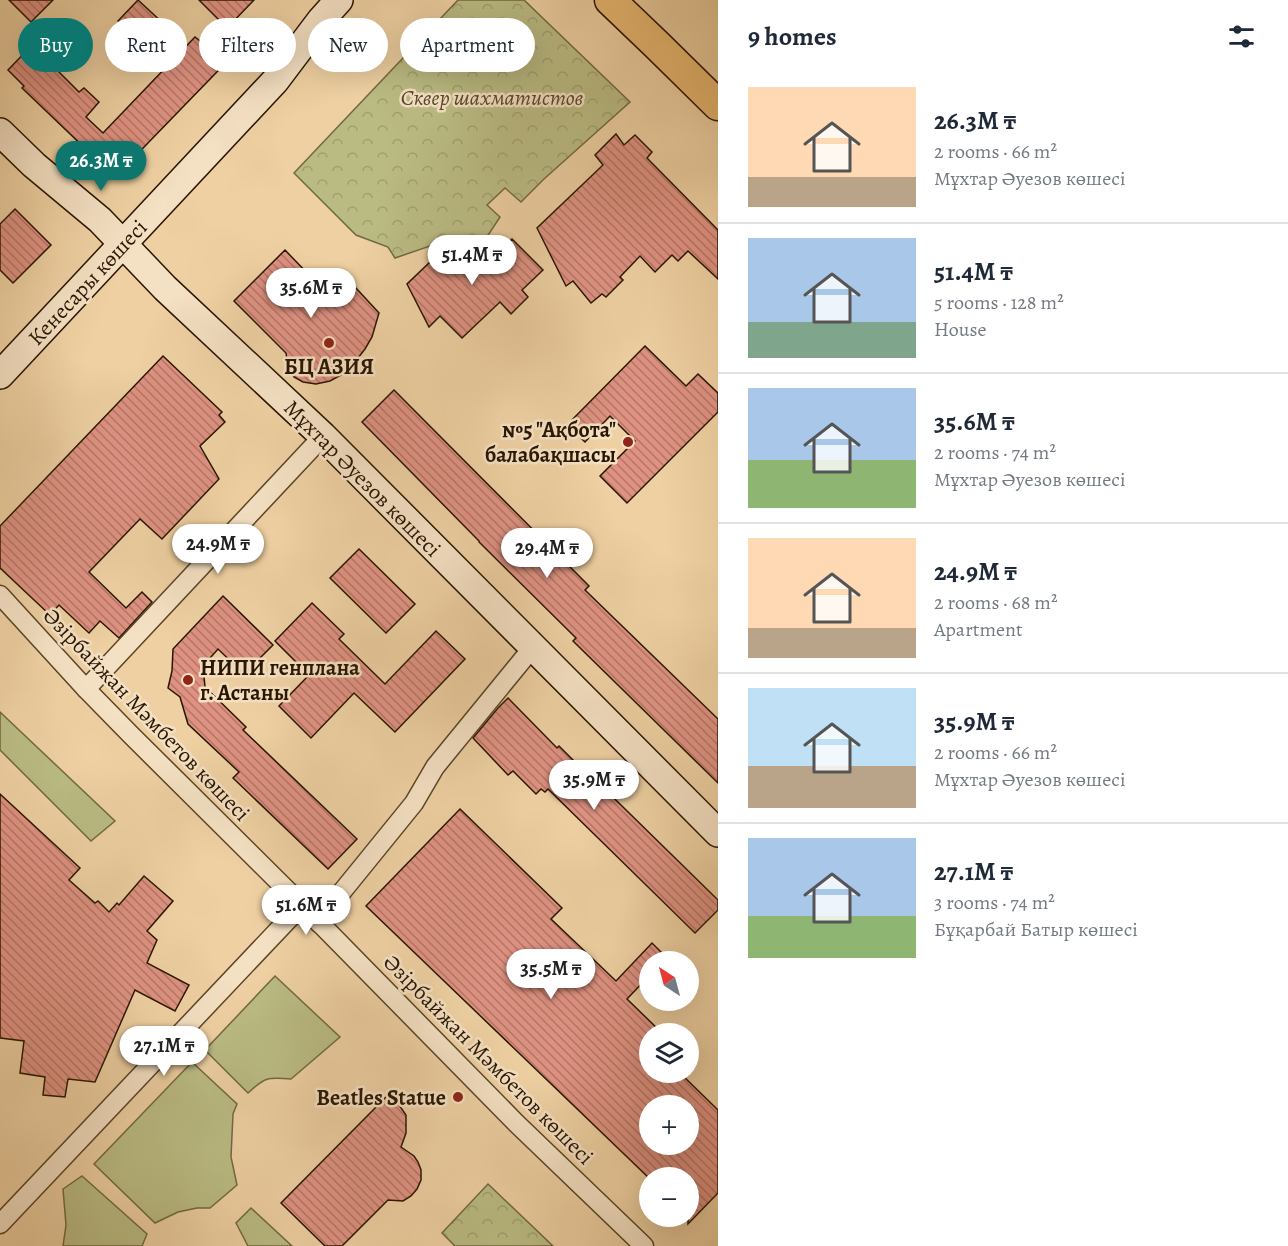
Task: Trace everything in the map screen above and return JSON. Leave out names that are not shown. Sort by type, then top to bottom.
[{"type":"main road","points":[[610,0],[718,105]]},
{"type":"street","name":"Кенесары көшесі","points":[[0,375],[275,81],[339,0]]},
{"type":"street","name":"Мұхтар Әуезов көшесі","points":[[0,132],[34,165],[100,220],[165,288],[323,436],[718,833]]},
{"type":"street","points":[[86,688],[323,436]]},
{"type":"street","name":"Әзірбайжан Мәмбетов көшесі","points":[[0,595],[86,688],[516,1123],[644,1246]]},
{"type":"street","points":[[319,923],[414,803],[435,767],[533,647]]},
{"type":"street","points":[[0,1224],[302,905]]},
{"type":"green space","name":"Сквер шахматистов","points":[[458,0],[524,0],[630,102],[521,202],[505,188],[487,205],[500,217],[475,255],[456,237],[395,258],[388,247],[356,235],[294,173],[400,61],[400,72],[535,72],[535,18],[441,18]]},
{"type":"green space","points":[[0,712],[115,821],[91,841],[0,750]]},
{"type":"green space","points":[[275,976],[340,1037],[291,1079],[267,1079],[248,1093],[205,1050]]},
{"type":"green space","points":[[192,1062],[237,1104],[233,1114],[231,1157],[237,1185],[210,1208],[178,1212],[155,1223],[94,1164]]},
{"type":"green space","points":[[82,1176],[147,1234],[142,1246],[63,1246],[66,1225],[63,1189]]},
{"type":"green space","points":[[488,1184],[553,1246],[455,1246],[442,1233]]},
{"type":"green space","points":[[251,1208],[292,1246],[248,1246],[236,1223]]},
{"type":"building","points":[[9,0],[53,0],[35,18],[27,18]]},
{"type":"building","points":[[138,0],[157,18],[121,18]]},
{"type":"building","points":[[199,0],[254,0],[237,18],[217,18]]},
{"type":"building","points":[[195,37],[199,40],[199,72],[217,72],[115,177],[22,88],[24,86],[8,70],[18,60],[18,72],[59,72],[79,92],[84,88],[99,102],[86,117],[103,133],[161,72],[187,72],[187,45]]},
{"type":"building","points":[[616,134],[624,145],[635,135],[652,152],[647,158],[718,230],[718,279],[688,251],[678,261],[672,255],[655,272],[640,256],[620,277],[623,280],[606,297],[602,294],[591,303],[573,281],[566,286],[537,228],[603,165],[595,155]]},
{"type":"building","points":[[15,209],[51,245],[13,283],[0,270],[0,224]]},
{"type":"building","points":[[512,239],[543,270],[522,290],[528,297],[511,314],[500,302],[462,338],[440,316],[429,327],[407,284],[451,242],[479,271]]},
{"type":"building","points":[[285,250],[310,276],[343,274],[379,313],[372,337],[365,349],[343,374],[330,381],[316,384],[303,382],[294,377],[288,367],[286,353],[234,301]]},
{"type":"building","points":[[645,346],[686,386],[698,374],[718,393],[718,412],[627,503],[600,476],[635,441],[610,416],[585,442],[567,425]]},
{"type":"building","points":[[163,356],[222,412],[219,415],[225,422],[200,446],[219,479],[162,539],[140,519],[89,572],[126,608],[142,592],[152,602],[119,638],[100,621],[89,633],[59,605],[50,615],[0,568],[0,526]]},
{"type":"building","points":[[394,390],[589,586],[585,590],[718,719],[718,783],[573,641],[576,638],[362,422]]},
{"type":"building","points":[[359,549],[415,604],[386,633],[330,578]]},
{"type":"building","points":[[223,596],[273,645],[244,674],[218,649],[203,666],[205,687],[246,727],[243,730],[357,839],[328,869],[233,778],[239,772],[188,724],[180,697],[168,688],[172,671],[173,649]]},
{"type":"building","points":[[312,603],[344,634],[339,639],[385,684],[436,631],[465,659],[395,732],[354,693],[311,738],[279,706],[309,675],[275,641]]},
{"type":"building","points":[[508,698],[557,748],[559,746],[577,762],[718,900],[718,910],[695,933],[548,789],[545,792],[541,789],[536,794],[513,771],[508,775],[473,738]]},
{"type":"building","points":[[0,794],[80,868],[69,880],[109,912],[117,903],[119,905],[144,876],[173,901],[147,931],[157,940],[147,963],[189,985],[175,1011],[135,990],[95,1082],[68,1079],[65,1097],[43,1095],[45,1077],[20,1073],[24,1041],[0,1038]]},
{"type":"building","points":[[460,809],[562,908],[551,919],[616,981],[639,957],[639,986],[627,999],[652,1023],[639,1023],[639,1083],[690,1083],[718,1110],[718,1193],[699,1213],[699,1167],[639,1168],[366,906]]},
{"type":"building","points":[[652,943],[660,951],[644,951]]},
{"type":"building","points":[[387,1096],[397,1102],[406,1115],[406,1133],[401,1147],[414,1156],[418,1162],[421,1180],[411,1196],[403,1201],[388,1200],[342,1246],[325,1246],[281,1203]]},
{"type":"place","name":"БЦ АЗИЯ","points":[[329,343]]},
{"type":"place","name":"№5 \"Ақбота\" балабақшасы","points":[[628,442]]},
{"type":"place","name":"НИПИ генплана г. Астаны","points":[[188,680]]},
{"type":"place","name":"Beatles Statue","points":[[458,1097]]}]
